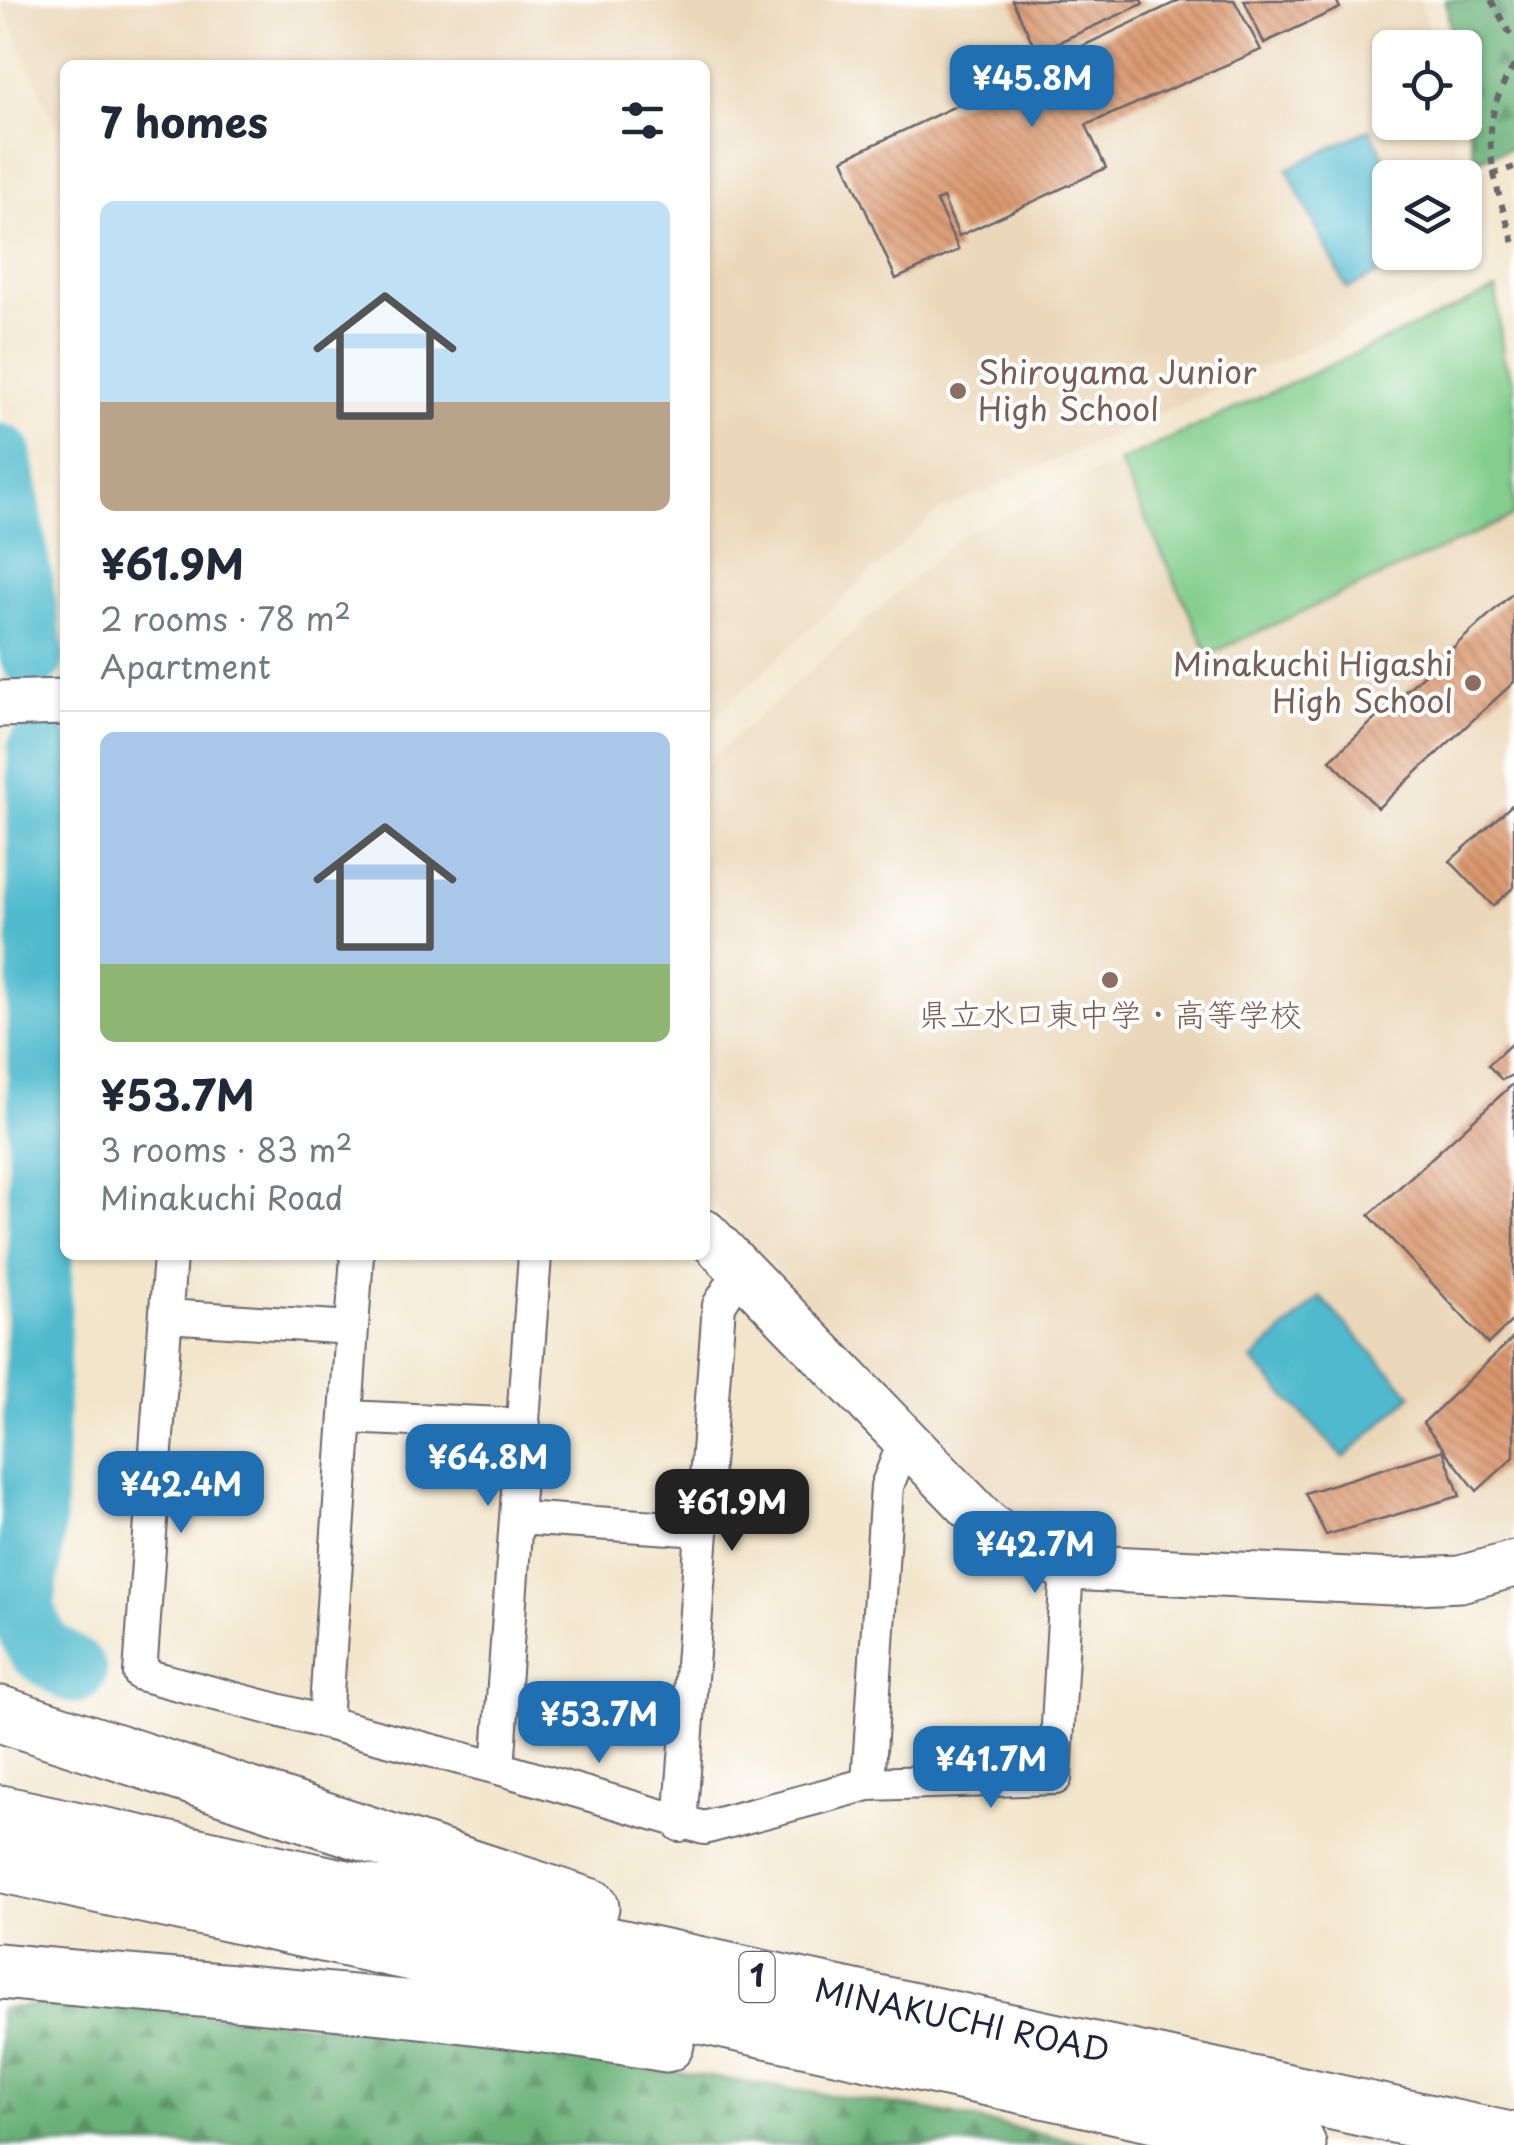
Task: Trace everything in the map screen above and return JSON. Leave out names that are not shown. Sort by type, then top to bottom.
[{"type":"highway","name":"1","points":[[0,1714],[521,1887],[829,1976],[846,1996]]},
{"type":"highway","name":"MINAKUCHI ROAD","points":[[0,1813],[1514,2140]]},
{"type":"highway","name":"MINAKUCHI ROAD","points":[[0,1864],[1298,2145]]},
{"type":"highway","name":"1","points":[[12,1975],[144,1981],[566,2026],[743,2058],[844,2068],[886,2056]]},
{"type":"street","points":[[0,704],[60,702]]},
{"type":"street","points":[[710,1238],[986,1523],[1029,1554],[1067,1567],[1394,1582],[1460,1579],[1514,1564]]},
{"type":"street","points":[[170,1260],[140,1674],[498,1768],[704,1828],[868,1784],[1055,1778],[1067,1567]]},
{"type":"street","points":[[325,1722],[358,1260]]},
{"type":"street","points":[[498,1768],[535,1260]]},
{"type":"street","points":[[680,1824],[719,1305],[741,1270]]},
{"type":"street","points":[[166,1316],[352,1328]]},
{"type":"street","points":[[346,1417],[524,1425]]},
{"type":"street","points":[[868,1784],[887,1486],[905,1440]]},
{"type":"street","points":[[518,1518],[702,1530]]},
{"type":"path","points":[[1491,0],[1514,41]]},
{"type":"path","points":[[1514,66],[1494,96],[1492,175],[1514,243]]},
{"type":"path","points":[[1492,175],[1514,167]]},
{"type":"shaded area","name":"Shiroyama Junior High School","points":[[0,0],[1420,0],[1429,30],[1372,30],[1372,140],[1455,140],[1459,160],[1372,160],[1372,270],[1482,270],[1482,265],[1483,270],[937,512],[710,720],[710,60],[60,60],[60,134]]},
{"type":"shaded area","name":"県立水口東中学・高等学校","points":[[1496,289],[1503,357],[1514,382],[1514,1541],[1435,1560],[1080,1548],[1018,1524],[710,1201],[710,760],[964,533]]},
{"type":"green space","points":[[1446,0],[1514,0],[1514,147],[1475,160],[1471,140],[1482,140],[1482,30],[1450,30]]},
{"type":"green space","points":[[1496,289],[1503,357],[1514,382],[1514,516],[1209,654],[1119,462]]},
{"type":"green space","points":[[66,2002],[445,2037],[930,2110],[1095,2145],[0,2145],[0,2009]]},
{"type":"water","points":[[1370,129],[1372,140],[1386,160],[1372,160],[1372,270],[1386,270],[1347,289],[1287,169]]},
{"type":"water","points":[[1320,1297],[1412,1395],[1344,1458],[1252,1360]]},
{"type":"building","points":[[1012,0],[1141,0],[1143,4],[1037,52]]},
{"type":"building","points":[[1180,0],[1234,0],[1261,50],[1086,125],[1106,168],[959,236],[943,198],[936,201],[959,250],[896,279],[843,159]]},
{"type":"building","points":[[1244,0],[1336,0],[1340,8],[1264,43]]},
{"type":"building","points":[[1514,592],[1514,682],[1378,808],[1330,760]]},
{"type":"building","points":[[1514,803],[1514,887],[1493,906],[1450,861]]},
{"type":"building","points":[[1514,1041],[1514,1074],[1502,1080],[1488,1065]]},
{"type":"building","points":[[1514,1083],[1514,1319],[1488,1344],[1369,1215]]},
{"type":"building","points":[[1514,1337],[1514,1457],[1477,1491],[1423,1423]]},
{"type":"building","points":[[1443,1450],[1460,1496],[1326,1535],[1305,1493]]},
{"type":"waterway","points":[[0,456],[32,656]]},
{"type":"waterway","points":[[40,749],[40,1273],[33,1524],[22,1609],[39,1648],[74,1671]]},
{"type":"place","name":"Shiroyama Junior High School","points":[[958,391]]},
{"type":"place","name":"Minakuchi Higashi High School","points":[[1473,683]]},
{"type":"place","name":"県立水口東中学・高等学校","points":[[1110,980]]}]
